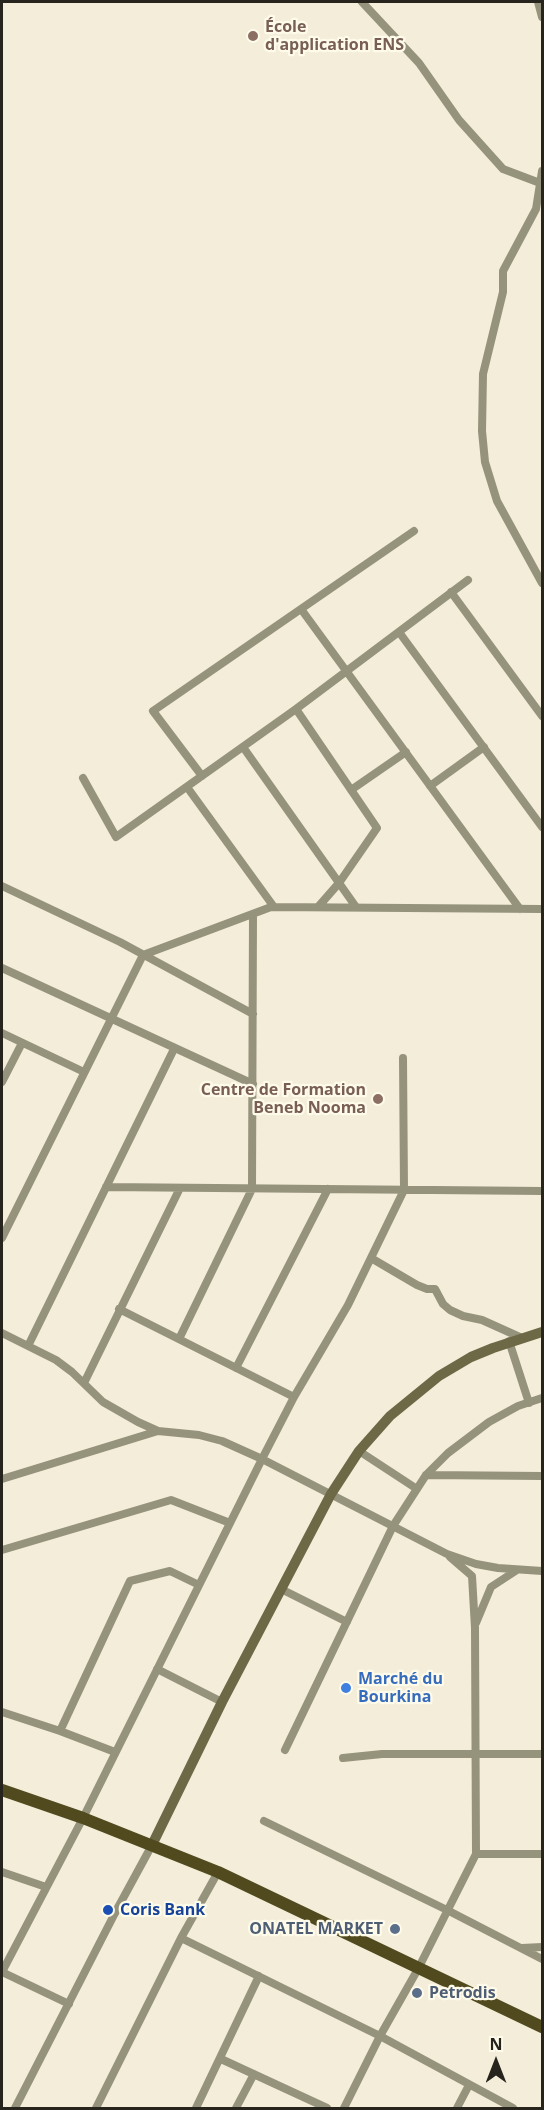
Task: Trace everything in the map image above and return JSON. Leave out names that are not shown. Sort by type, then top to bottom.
[{"type":"main road","points":[[2,1790],[83,1818],[218,1872],[543,2027]]},
{"type":"street","points":[[362,2],[419,63],[459,120],[503,170],[540,183]]},
{"type":"street","points":[[538,2],[543,17]]},
{"type":"street","points":[[543,171],[536,209],[503,272],[503,292],[483,374],[482,431],[485,462],[497,501],[543,582]]},
{"type":"street","points":[[202,776],[153,711],[414,531]]},
{"type":"street","points":[[83,778],[116,837],[296,709],[468,580]]},
{"type":"street","points":[[451,592],[543,716]]},
{"type":"street","points":[[301,609],[520,909]]},
{"type":"street","points":[[399,632],[484,747],[539,816],[543,827]]},
{"type":"street","points":[[296,709],[377,828],[339,883],[318,907]]},
{"type":"street","points":[[243,747],[356,908]]},
{"type":"street","points":[[430,786],[484,747]]},
{"type":"street","points":[[351,790],[406,753]]},
{"type":"street","points":[[187,787],[274,907]]},
{"type":"street","points":[[2,886],[112,938],[253,1014]]},
{"type":"street","points":[[2,1238],[143,955],[274,907],[543,909]]},
{"type":"street","points":[[179,1339],[252,1189],[253,914]]},
{"type":"street","points":[[2,968],[253,1084]]},
{"type":"street","points":[[2,1033],[84,1072]]},
{"type":"street","points":[[2,1082],[22,1043]]},
{"type":"street","points":[[28,1346],[174,1049]]},
{"type":"street","points":[[69,2004],[2,1972],[83,1818],[262,1459],[294,1397],[348,1305],[404,1190],[403,1058]]},
{"type":"street","points":[[106,1187],[543,1191]]},
{"type":"street","points":[[84,1383],[180,1188]]},
{"type":"street","points":[[236,1368],[328,1189]]},
{"type":"street","points":[[371,1258],[417,1285],[435,1289],[443,1304],[450,1310],[463,1316],[482,1320],[522,1338]]},
{"type":"street","points":[[119,1309],[294,1397]]},
{"type":"street","points":[[15,2109],[281,1589],[331,1494],[359,1451],[390,1416],[438,1376],[471,1357],[509,1341],[543,1332]]},
{"type":"street","points":[[2,1333],[56,1360],[72,1371],[103,1402],[158,1431],[199,1435],[222,1441],[262,1459],[447,1554],[476,1564],[543,1571]]},
{"type":"street","points":[[509,1341],[529,1403]]},
{"type":"street","points":[[285,1750],[393,1526],[426,1475],[468,1436],[489,1422],[543,1398]]},
{"type":"street","points":[[2,1479],[158,1431]]},
{"type":"street","points":[[359,1451],[417,1489]]},
{"type":"street","points":[[426,1475],[543,1476]]},
{"type":"street","points":[[2,1548],[171,1500],[230,1523]]},
{"type":"street","points":[[344,2109],[476,1854],[475,1628],[471,1576],[447,1554]]},
{"type":"street","points":[[475,1628],[491,1587],[517,1570]]},
{"type":"street","points":[[60,1731],[130,1581],[170,1571],[199,1585]]},
{"type":"street","points":[[281,1589],[346,1622]]},
{"type":"street","points":[[157,1669],[222,1702]]},
{"type":"street","points":[[2,1712],[115,1752]]},
{"type":"street","points":[[343,1758],[382,1754],[543,1754]]},
{"type":"street","points":[[264,1821],[543,1959]]},
{"type":"street","points":[[476,1854],[543,1854]]},
{"type":"street","points":[[2,1872],[46,1887]]},
{"type":"street","points":[[96,2109],[181,1938],[218,1872]]},
{"type":"street","points":[[181,1938],[380,2036],[513,2109]]},
{"type":"street","points":[[520,1947],[543,1947]]},
{"type":"street","points":[[196,2109],[259,1976]]},
{"type":"street","points":[[221,2059],[327,2109]]},
{"type":"street","points":[[237,2109],[254,2074]]},
{"type":"street","points":[[457,2109],[469,2085]]},
{"type":"place","name":"École d'application ENS","points":[[253,36]]},
{"type":"place","name":"Centre de Formation Beneb Nooma","points":[[378,1099]]},
{"type":"place","name":"Marché du Bourkina","points":[[346,1688]]},
{"type":"place","name":"Coris Bank","points":[[108,1910]]},
{"type":"place","name":"ONATEL MARKET","points":[[395,1929]]},
{"type":"place","name":"Petrodis","points":[[417,1993]]}]
